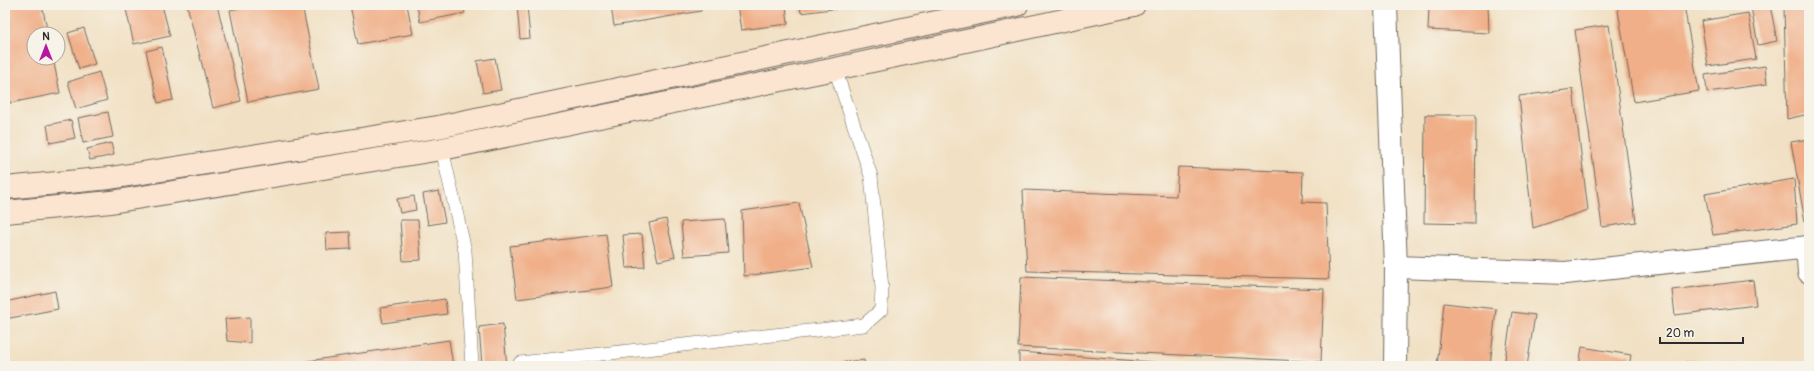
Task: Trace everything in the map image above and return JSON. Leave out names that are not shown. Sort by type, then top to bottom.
[{"type":"main road","points":[[5,188],[110,178],[438,127],[1017,5]]},
{"type":"main road","points":[[5,212],[111,202],[442,148],[835,69],[1134,5]]},
{"type":"street","points":[[1386,5],[1396,267],[1395,366]]},
{"type":"street","points":[[1396,267],[1565,273],[1808,247],[1809,272]]},
{"type":"lane","points":[[520,364],[864,325],[880,310],[882,288],[871,176],[835,69]]},
{"type":"lane","points":[[442,148],[465,251],[472,366]]},
{"type":"building","points":[[42,5],[46,26],[26,26],[26,66],[55,66],[60,93],[10,103],[5,76],[5,6]]},
{"type":"building","points":[[125,5],[162,5],[170,36],[134,44]]},
{"type":"building","points":[[187,5],[217,5],[241,101],[213,108]]},
{"type":"building","points":[[255,5],[302,5],[319,89],[248,102],[230,10]]},
{"type":"building","points":[[350,5],[407,5],[413,34],[358,44]]},
{"type":"building","points":[[417,5],[463,5],[465,13],[420,22]]},
{"type":"building","points":[[517,5],[527,5],[530,38],[520,39]]},
{"type":"building","points":[[611,5],[700,5],[701,11],[614,26]]},
{"type":"building","points":[[737,5],[786,5],[788,24],[741,30]]},
{"type":"building","points":[[800,5],[838,5],[839,8],[801,13]]},
{"type":"building","points":[[1488,5],[1489,33],[1428,30],[1429,6]]},
{"type":"building","points":[[1557,5],[1573,5],[1573,6],[1558,8]]},
{"type":"building","points":[[1617,5],[1684,5],[1699,91],[1634,102]]},
{"type":"building","points":[[1770,5],[1777,41],[1758,45],[1751,7]]},
{"type":"building","points":[[1809,6],[1809,114],[1787,119],[1784,8]]},
{"type":"building","points":[[1748,13],[1756,59],[1708,66],[1701,21]]},
{"type":"building","points":[[1609,25],[1636,222],[1602,227],[1575,30]]},
{"type":"building","points":[[84,28],[95,64],[79,69],[68,33]]},
{"type":"building","points":[[162,47],[173,100],[158,103],[146,51]]},
{"type":"building","points":[[495,58],[501,90],[483,93],[477,61]]},
{"type":"building","points":[[1765,66],[1767,84],[1707,92],[1705,75]]},
{"type":"building","points":[[99,72],[107,100],[76,109],[68,82]]},
{"type":"building","points":[[1573,89],[1588,210],[1533,228],[1519,96]]},
{"type":"building","points":[[108,112],[113,137],[83,143],[78,118]]},
{"type":"building","points":[[1425,115],[1476,115],[1475,224],[1424,223]]},
{"type":"building","points":[[71,120],[75,138],[50,143],[47,125]]},
{"type":"building","points":[[1809,139],[1809,221],[1805,222],[1791,142]]},
{"type":"building","points":[[111,143],[114,155],[90,160],[87,149]]},
{"type":"building","points":[[1178,167],[1303,172],[1302,202],[1326,203],[1329,279],[1027,271],[1023,190],[1176,196]]},
{"type":"building","points":[[1794,179],[1797,224],[1713,235],[1705,194]]},
{"type":"building","points":[[439,191],[445,222],[428,225],[423,194]]},
{"type":"building","points":[[414,196],[416,210],[400,213],[397,199]]},
{"type":"building","points":[[799,203],[813,267],[744,276],[742,211]]},
{"type":"building","points":[[666,219],[675,257],[658,261],[649,223]]},
{"type":"building","points":[[725,219],[728,253],[684,256],[681,222]]},
{"type":"building","points":[[400,220],[418,220],[421,260],[403,261]]},
{"type":"building","points":[[350,232],[351,249],[327,250],[326,233]]},
{"type":"building","points":[[606,234],[613,287],[517,299],[510,246]]},
{"type":"building","points":[[642,234],[645,267],[626,268],[623,235]]},
{"type":"building","points":[[1021,277],[1324,289],[1321,362],[1018,347]]},
{"type":"building","points":[[1753,280],[1756,305],[1675,315],[1672,290]]},
{"type":"building","points":[[55,291],[58,309],[5,319],[5,302]]},
{"type":"building","points":[[445,299],[447,314],[383,323],[380,308]]},
{"type":"building","points":[[1444,303],[1496,309],[1490,366],[1437,366]]},
{"type":"building","points":[[1512,312],[1535,315],[1527,366],[1504,366]]},
{"type":"building","points":[[250,317],[250,343],[227,341],[225,319]]},
{"type":"building","points":[[503,324],[507,366],[482,366],[479,327]]},
{"type":"building","points":[[449,340],[453,366],[281,365]]},
{"type":"building","points":[[1582,347],[1631,355],[1629,366],[1579,366]]},
{"type":"building","points":[[1019,352],[1191,365],[1191,366],[1019,366]]},
{"type":"building","points":[[864,360],[865,366],[818,366],[818,365]]},
{"type":"building","points":[[1685,362],[1738,364],[1739,366],[1686,366]]}]
